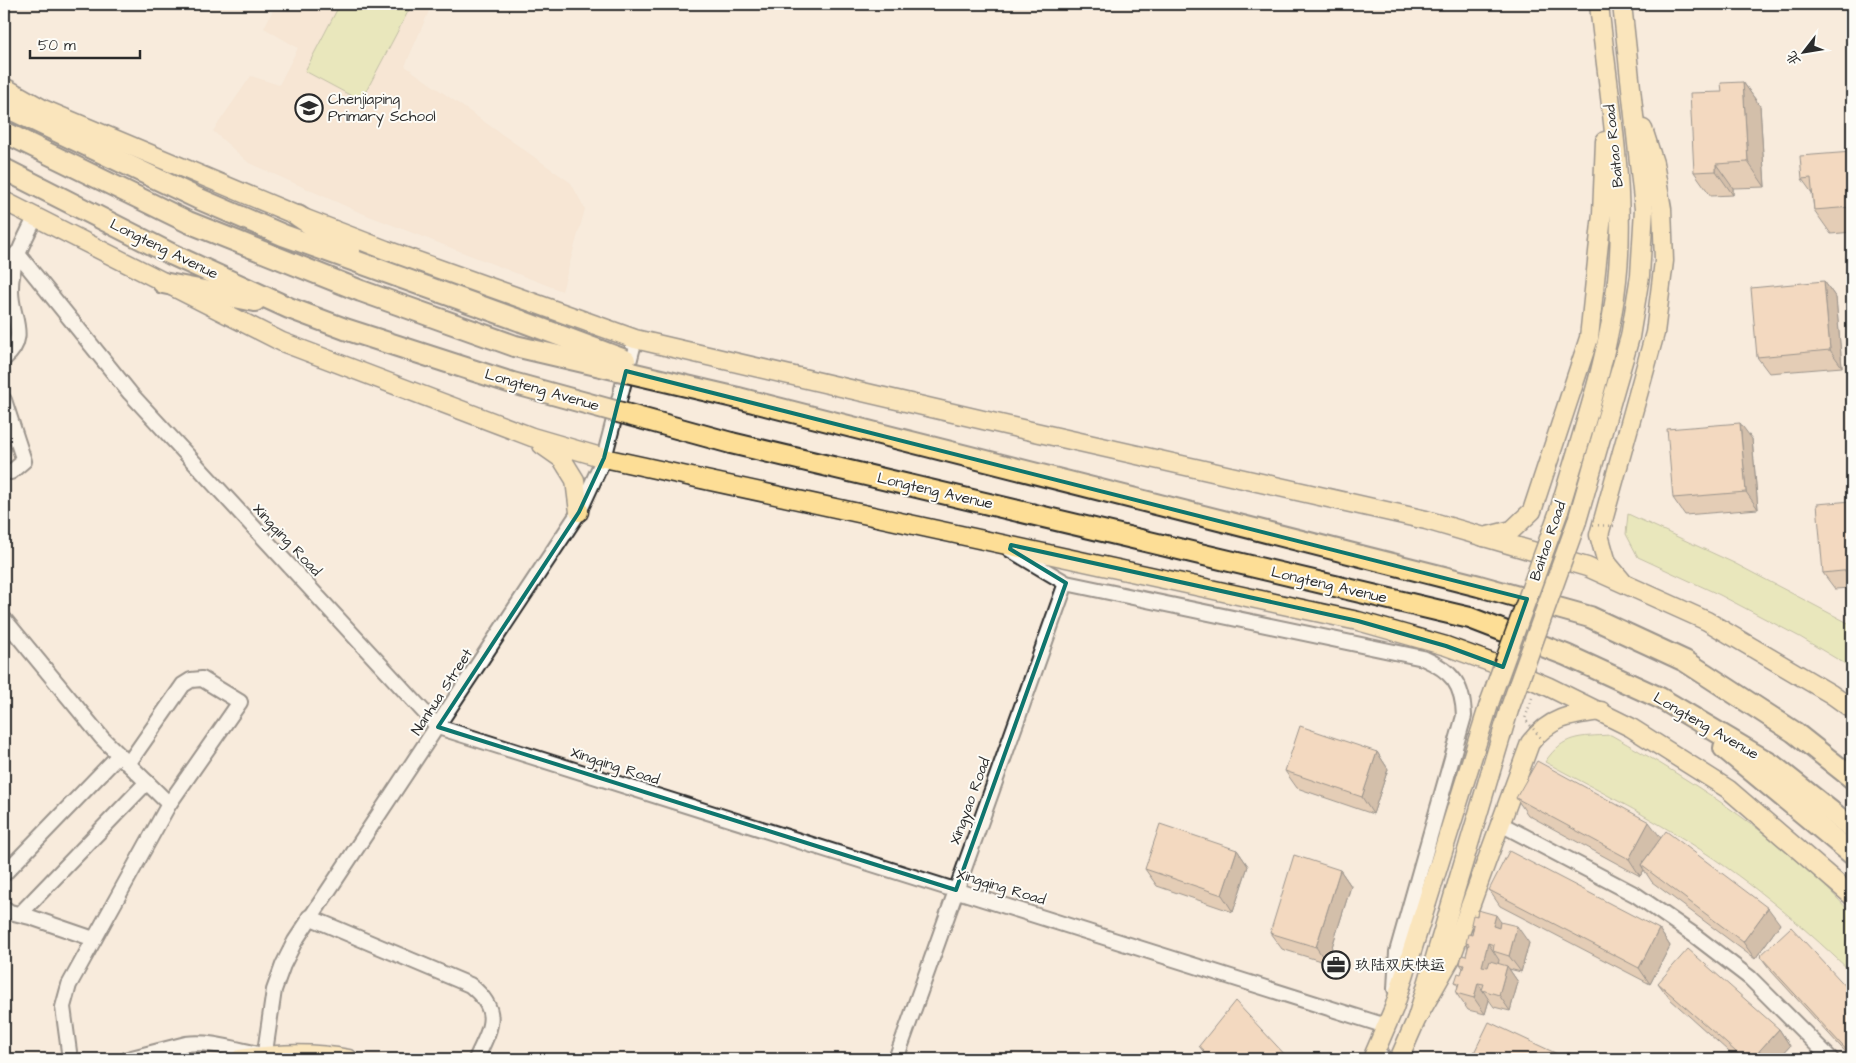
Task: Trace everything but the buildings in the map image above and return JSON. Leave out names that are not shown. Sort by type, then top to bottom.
[{"type":"highway","points":[[4,106],[197,198],[283,235],[699,388]]},
{"type":"highway","points":[[4,132],[188,222],[361,291],[515,346],[699,388],[1480,586],[1590,617],[1685,662],[1802,722],[1852,761]]},
{"type":"highway","name":"Longteng Avenue","points":[[4,169],[173,255],[288,308],[345,329],[509,382],[731,442],[1470,618],[1566,655],[1660,698],[1771,764],[1852,828]]},
{"type":"highway","points":[[298,216],[374,268]]},
{"type":"highway","points":[[163,283],[288,308]]},
{"type":"highway","points":[[1685,662],[1794,732],[1852,778]]},
{"type":"highway","points":[[1660,698],[1759,776],[1852,854]]},
{"type":"main road","name":"Baitao Road","points":[[1378,1057],[1386,1026],[1394,1008],[1490,701],[1559,511],[1608,340],[1617,279],[1620,215],[1616,156],[1598,4]]},
{"type":"main road","name":"Baitao Road","points":[[1398,1059],[1417,1018],[1509,710],[1583,523],[1630,337],[1640,276],[1644,209],[1623,6]]},
{"type":"main road","points":[[4,87],[43,109],[298,216],[386,250],[635,338],[1022,429],[1426,520],[1587,567],[1707,622],[1831,694],[1852,709]]},
{"type":"main road","points":[[1484,537],[1512,530],[1532,511],[1589,338],[1602,214],[1608,90]]},
{"type":"main road","points":[[1626,585],[1607,564],[1599,535],[1655,333],[1664,261],[1662,209],[1654,163],[1633,95]]},
{"type":"main road","points":[[4,201],[282,342],[532,438],[604,458],[1358,621],[1446,646],[1495,664],[1601,711],[1630,727],[1728,789],[1852,896]]},
{"type":"main road","points":[[532,438],[562,459],[574,480],[579,512]]},
{"type":"main road","points":[[1417,1018],[1451,958],[1499,823],[1530,743],[1540,731],[1561,719],[1576,714],[1601,711]]},
{"type":"main road","points":[[240,1059],[316,1054],[350,1059]]},
{"type":"street","points":[[4,359],[13,351],[18,333],[11,291],[17,253],[35,218]]},
{"type":"street","name":"Xingqing Road","points":[[17,253],[130,393],[438,727],[1386,1026]]},
{"type":"street","name":"Nanhua Street","points":[[264,1057],[274,990],[283,965],[295,941],[309,917],[438,727],[579,512],[604,458],[635,338]]},
{"type":"street","points":[[4,400],[24,461],[11,472]]},
{"type":"street","points":[[1000,543],[1066,583],[1423,658],[1438,665],[1450,674],[1459,687],[1464,703],[1464,716],[1397,952],[1394,1008]]},
{"type":"street","name":"Xingyao Road","points":[[896,1059],[1066,583]]},
{"type":"street","points":[[4,620],[102,738],[170,804]]},
{"type":"street","points":[[4,874],[124,759],[183,686],[191,680],[202,679],[240,702],[170,804],[68,985],[63,1007],[70,1059]]},
{"type":"street","points":[[1831,694],[1852,698]]},
{"type":"street","points":[[20,914],[148,782]]},
{"type":"street","points":[[1499,823],[1636,895],[1694,935],[1750,978],[1831,1059]]},
{"type":"street","points":[[4,908],[10,912],[94,939]]},
{"type":"street","points":[[309,917],[470,985],[480,993],[487,1002],[491,1022],[476,1059]]},
{"type":"street","points":[[128,1059],[195,1043],[206,1043],[264,1057]]},
{"type":"path","points":[[1583,523],[1616,526]]},
{"type":"path","points":[[1534,691],[1525,719],[1544,743]]},
{"type":"highlighted area","points":[[626,371],[1527,599],[1503,667],[1446,646],[1358,621],[1011,545],[1010,549],[1066,583],[956,890],[438,727],[579,512],[604,458]]},
{"type":"shaded area","points":[[276,4],[432,4],[405,66],[571,183],[585,209],[562,291],[359,212],[249,163],[213,131],[251,76],[279,85],[298,48],[264,28]]},
{"type":"green space","points":[[340,4],[412,4],[361,101],[305,71]]},
{"type":"green space","points":[[1628,514],[1734,563],[1852,625],[1852,668],[1800,637],[1720,595],[1638,557],[1626,534]]},
{"type":"green space","points":[[1611,735],[1708,793],[1769,837],[1826,887],[1852,914],[1852,973],[1808,932],[1762,894],[1713,858],[1619,801],[1545,762],[1559,746],[1573,739]]},
{"type":"place","name":"Chenjiaping Primary School","points":[[309,108]]},
{"type":"place","name":"玖陆双庆快运","points":[[1336,965]]}]
